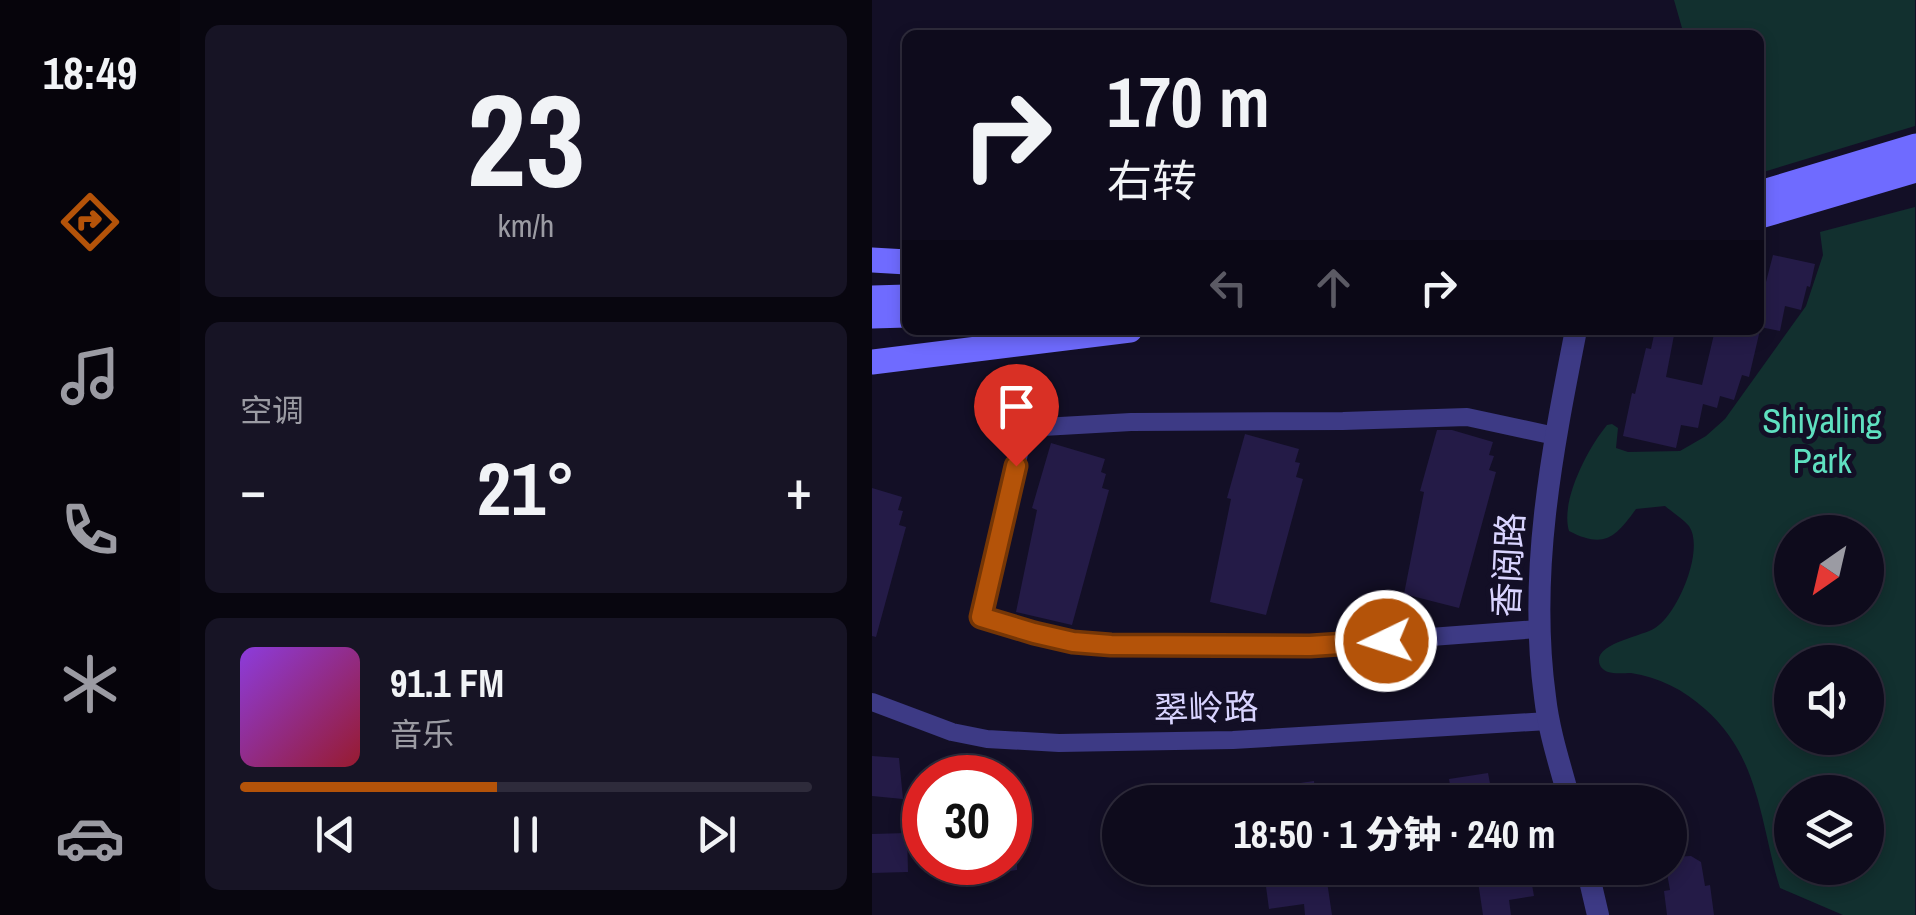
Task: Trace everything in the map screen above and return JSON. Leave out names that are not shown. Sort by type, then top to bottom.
[{"type":"main road","points":[[1764,192],[1916,146]]},
{"type":"main road","points":[[1764,215],[1916,170]]},
{"type":"main road","points":[[872,260],[902,262]]},
{"type":"main road","points":[[872,298],[902,297]]},
{"type":"main road","points":[[872,316],[902,315]]},
{"type":"main road","points":[[872,362],[1090,335]]},
{"type":"street","name":"香阅路","points":[[1565,785],[1548,721],[1538,629],[1539,577],[1556,436],[1575,335]]},
{"type":"street","points":[[1538,629],[1310,646],[1111,645],[1073,642],[981,617],[1025,428],[1130,422],[1467,417],[1556,436]]},
{"type":"street","name":"翠岭路","points":[[872,702],[952,732],[987,739],[1059,743],[1233,740],[1548,721]]},
{"type":"street","points":[[1591,885],[1598,915]]},
{"type":"green space","points":[[1674,0],[1915,0],[1915,126],[1764,172],[1764,30],[1683,30]]},
{"type":"green space","name":"Shiyaling Park","points":[[1915,207],[1915,915],[1843,915],[1779,885],[1884,885],[1884,775],[1774,775],[1774,864],[1748,770],[1723,728],[1697,702],[1671,685],[1641,675],[1608,672],[1601,666],[1600,655],[1605,649],[1655,628],[1672,609],[1691,565],[1694,550],[1689,526],[1665,506],[1636,509],[1622,527],[1600,540],[1569,531],[1567,519],[1578,475],[1607,425],[1618,428],[1616,448],[1628,452],[1680,451],[1725,419],[1806,306],[1823,255],[1820,232]]},
{"type":"building","points":[[1773,255],[1815,264],[1801,310],[1785,306],[1780,331],[1764,328],[1766,282]]},
{"type":"building","points":[[1654,335],[1674,335],[1666,377],[1702,385],[1714,335],[1759,335],[1749,377],[1742,375],[1734,400],[1720,396],[1717,408],[1703,404],[1698,428],[1681,425],[1676,448],[1623,436],[1646,348],[1651,349]]},
{"type":"building","points":[[1437,430],[1452,430],[1493,442],[1489,470],[1496,472],[1459,608],[1404,594],[1424,492],[1420,491]]},
{"type":"building","points":[[1245,434],[1299,449],[1296,477],[1303,479],[1266,615],[1210,602],[1231,499],[1227,498]]},
{"type":"building","points":[[1051,443],[1105,459],[1102,488],[1109,490],[1072,625],[1016,612],[1037,510],[1032,508]]},
{"type":"building","points":[[872,488],[902,497],[899,525],[906,527],[876,637],[872,636]]},
{"type":"building","points":[[872,756],[899,758],[902,799],[872,796]]},
{"type":"building","points":[[1488,773],[1490,785],[1450,785],[1449,779]]},
{"type":"building","points":[[902,833],[902,872],[872,873],[872,834]]},
{"type":"building","points":[[1687,856],[1701,862],[1705,886],[1710,885],[1714,915],[1667,915],[1664,891],[1670,890],[1669,885],[1687,885]]},
{"type":"building","points":[[1266,885],[1328,885],[1332,915],[1305,915],[1304,904],[1269,909]]},
{"type":"building","points":[[1479,885],[1532,885],[1534,896],[1509,900],[1511,915],[1483,915]]},
{"type":"route","points":[[1016,466],[981,617],[1073,642],[1111,645],[1310,646],[1386,641]]}]
